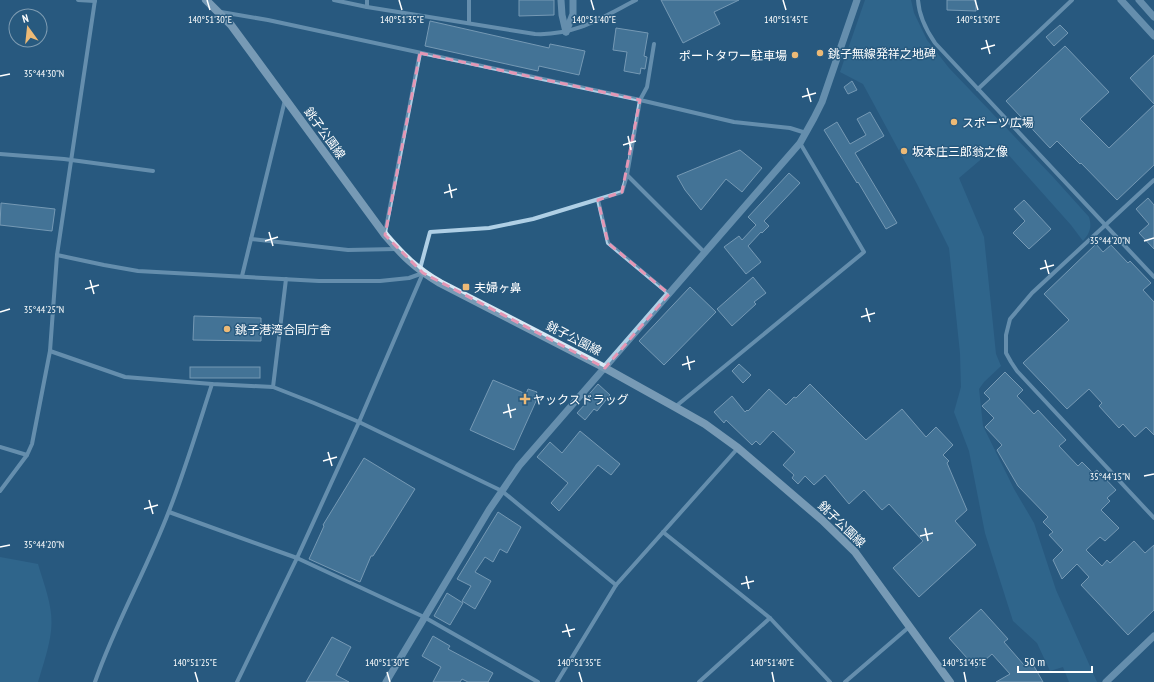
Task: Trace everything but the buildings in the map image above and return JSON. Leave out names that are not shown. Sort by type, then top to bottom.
[{"type":"main road","name":"銚子公園線","points":[[206,0],[231,25],[385,235],[406,258],[421,271],[605,368],[705,424],[738,448],[822,520],[855,552],[950,682]]},
{"type":"street","points":[[0,491],[27,455],[32,444],[50,351],[57,254],[95,0],[78,0]]},
{"type":"street","points":[[334,0],[367,7],[548,35],[583,27],[636,0]]},
{"type":"street","points":[[367,0],[367,7]]},
{"type":"street","points":[[469,0],[469,23]]},
{"type":"street","points":[[561,0],[562,15],[566,32]]},
{"type":"street","points":[[566,32],[573,14],[573,0]]},
{"type":"street","points":[[386,682],[489,510],[519,466],[800,143],[822,102],[857,0]]},
{"type":"street","points":[[918,0],[926,29],[935,43],[1154,277]]},
{"type":"street","points":[[978,89],[1072,0]]},
{"type":"street","points":[[1121,0],[1154,36]]},
{"type":"street","points":[[1140,0],[1154,17]]},
{"type":"street","points":[[218,12],[268,20],[640,100],[734,122],[790,128],[806,133]]},
{"type":"street","points":[[237,682],[297,558],[360,422],[421,271],[430,232],[489,228],[533,219],[622,192],[627,175],[640,100],[647,87],[654,44]]},
{"type":"street","points":[[385,235],[420,53]]},
{"type":"street","points":[[242,276],[285,100]]},
{"type":"street","points":[[675,407],[864,252],[800,143]]},
{"type":"street","points":[[0,154],[70,160],[153,171]]},
{"type":"street","points":[[627,175],[705,253]]},
{"type":"street","points":[[1154,180],[1032,293],[1010,319],[1006,335],[1006,352],[1017,371],[1154,518]]},
{"type":"street","points":[[598,200],[608,243],[669,294]]},
{"type":"street","points":[[251,239],[348,250],[397,249]]},
{"type":"street","points":[[57,254],[138,271],[319,281],[380,281],[409,278],[421,271]]},
{"type":"street","points":[[273,387],[286,279]]},
{"type":"street","points":[[50,351],[125,377],[273,387],[360,422],[502,491],[616,585]]},
{"type":"street","points":[[95,682],[103,658],[169,512],[212,384]]},
{"type":"street","points":[[0,447],[27,455]]},
{"type":"street","points":[[557,682],[616,585],[738,448]]},
{"type":"street","points":[[169,512],[297,558],[424,617],[538,682]]},
{"type":"street","points":[[663,532],[770,618],[830,682]]},
{"type":"street","points":[[699,682],[770,618]]},
{"type":"street","points":[[845,682],[909,626]]},
{"type":"street","points":[[1106,682],[1154,636]]},
{"type":"highlighted area","points":[[420,53],[640,100],[622,192],[598,200],[608,243],[669,294],[605,368],[423,273],[385,235]]},
{"type":"shaded area","points":[[865,0],[911,0],[914,13],[927,40],[949,68],[1089,217],[1090,230],[1083,241],[1071,225],[999,144],[959,178],[984,237],[996,354],[1001,366],[984,382],[979,389],[983,426],[1014,489],[1034,523],[1056,590],[1097,682],[1069,682],[1063,667],[1050,671],[1037,643],[1013,621],[985,533],[969,451],[954,412],[961,387],[960,353],[949,248],[917,184],[863,84],[840,72]]},
{"type":"shaded area","points":[[0,557],[38,564],[46,588],[52,622],[47,650],[38,682],[0,682]]},
{"type":"place","name":"銚子無線発祥之地碑","points":[[820,53]]},
{"type":"place","name":"ポートタワー駐車場","points":[[795,55]]},
{"type":"place","name":"スポーツ広場","points":[[954,122]]},
{"type":"place","name":"坂本庄三郎翁之像","points":[[904,151]]},
{"type":"place","name":"夫婦ヶ鼻","points":[[466,287]]},
{"type":"place","name":"銚子港湾合同庁舎","points":[[227,329]]},
{"type":"place","name":"ヤックスドラッグ","points":[[525,399]]}]
